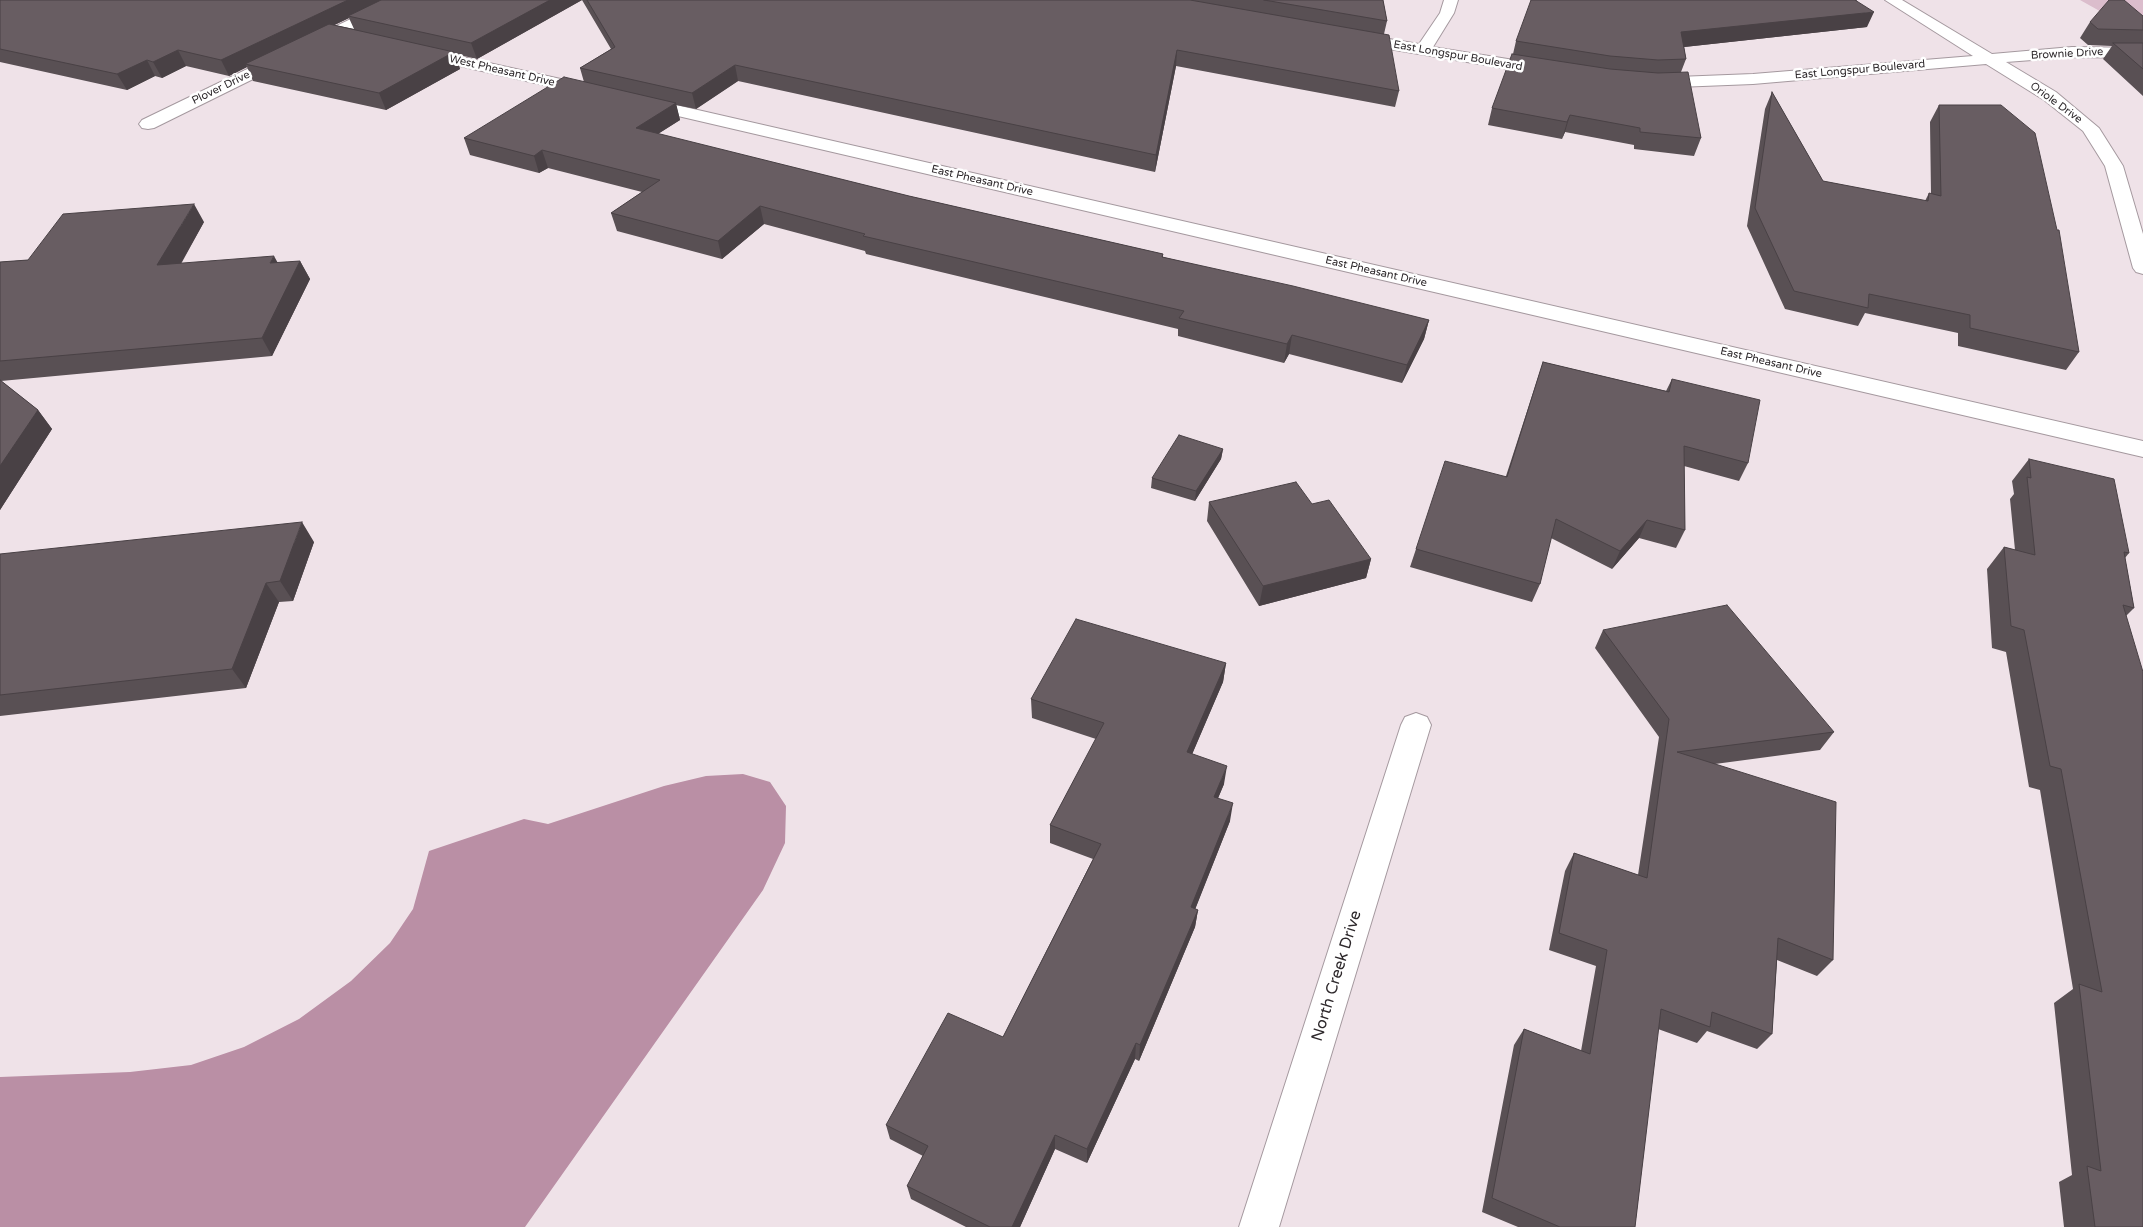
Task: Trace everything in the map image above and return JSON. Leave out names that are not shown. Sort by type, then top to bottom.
[{"type":"street","name":"Plover Drive","points":[[148,124],[402,0]]},
{"type":"street","points":[[1423,50],[1447,13],[1451,0]]},
{"type":"street","name":"Oriole Drive","points":[[1892,0],[2050,96],[2090,128],[2114,166],[2143,268]]},
{"type":"street","points":[[335,33],[361,39]]},
{"type":"street","name":"East Longspur Boulevard","points":[[1341,36],[1558,72]]},
{"type":"street","name":"West Pheasant Drive","points":[[409,50],[615,96]]},
{"type":"street","name":"Brownie Drive","points":[[1991,60],[2072,52],[2143,52]]},
{"type":"street","name":"East Longspur Boulevard","points":[[1633,81],[1710,81],[1991,60]]},
{"type":"street","name":"East Pheasant Drive","points":[[615,96],[2143,449]]},
{"type":"street","name":"North Creek Drive","points":[[1259,1227],[1416,725]]},
{"type":"shaded area","points":[[2080,0],[2143,0],[2143,35],[2130,28]]},
{"type":"shaded area","points":[[743,774],[770,782],[786,806],[785,843],[763,890],[525,1227],[0,1227],[0,1077],[130,1072],[191,1065],[244,1047],[299,1019],[351,981],[390,943],[413,909],[429,851],[524,819],[548,824],[664,786],[706,776]]},
{"type":"building","points":[[0,0],[348,0],[221,60],[178,50],[153,62],[147,60],[117,74],[0,49]]},
{"type":"building","points":[[381,0],[550,0],[471,43],[348,16]]},
{"type":"building","points":[[587,0],[1190,0],[1389,35],[1399,91],[1177,50],[1156,155],[735,65],[692,93],[580,68],[615,47]]},
{"type":"building","points":[[1264,0],[1383,0],[1387,21]]},
{"type":"building","points":[[1531,0],[1855,0],[1874,12],[1681,32],[1686,59],[1658,60],[1610,56],[1516,41]]},
{"type":"building","points":[[2109,0],[2124,0],[2143,16],[2143,30],[2098,29],[2090,22]]},
{"type":"building","points":[[329,24],[454,52],[379,93],[245,64]]},
{"type":"building","points":[[2113,43],[2143,43],[2143,69]]},
{"type":"building","points":[[1512,54],[1610,69],[1658,73],[1688,72],[1701,138],[1640,132],[1640,128],[1570,115],[1567,122],[1492,108]]},
{"type":"building","points":[[564,77],[676,103],[636,128],[909,196],[1163,254],[1162,257],[1293,286],[1429,320],[1407,365],[1292,335],[1287,344],[1179,318],[1184,311],[863,236],[865,234],[760,206],[718,241],[611,213],[660,180],[542,150],[534,156],[464,138]]},
{"type":"building","points":[[1772,92],[1823,181],[1928,201],[1929,193],[1941,196],[1939,105],[2001,105],[2035,133],[2057,230],[2059,230],[2079,352],[1970,328],[1970,315],[1869,294],[1868,308],[1794,291],[1755,208]]},
{"type":"building","points":[[194,204],[157,265],[274,256],[270,263],[300,261],[262,338],[0,361],[0,262],[28,260],[63,214]]},
{"type":"building","points":[[1543,362],[1669,392],[1672,379],[1760,400],[1748,463],[1684,446],[1685,530],[1647,520],[1620,551],[1556,519],[1540,584],[1416,549],[1445,461],[1507,477]]},
{"type":"building","points":[[0,380],[38,410],[0,466]]},
{"type":"building","points":[[1179,435],[1223,449],[1196,491],[1152,478]]},
{"type":"building","points":[[2029,459],[2114,479],[2129,553],[2124,552],[2134,608],[2123,605],[2143,672],[2143,1227],[2095,1227],[2087,1166],[2101,1171],[2079,984],[2102,992],[2061,769],[2050,766],[2024,630],[2011,626],[2004,547],[2035,555],[2027,477],[2031,478]]},
{"type":"building","points":[[1296,482],[1312,504],[1329,500],[1371,559],[1263,586],[1209,502]]},
{"type":"building","points":[[302,522],[280,581],[266,583],[232,669],[0,695],[0,554]]},
{"type":"building","points":[[1727,605],[1834,732],[1677,752],[1836,802],[1833,960],[1778,938],[1772,1034],[1712,1012],[1710,1027],[1661,1009],[1635,1227],[1560,1227],[1492,1198],[1524,1029],[1590,1054],[1607,950],[1559,933],[1574,853],[1647,878],[1669,719],[1603,630]]},
{"type":"building","points":[[1076,619],[1226,663],[1187,752],[1227,766],[1214,797],[1233,803],[1191,907],[1198,910],[1140,1045],[1136,1043],[1087,1149],[1055,1135],[1012,1227],[990,1227],[907,1186],[928,1146],[886,1125],[948,1013],[1003,1037],[1101,844],[1050,825],[1104,723],[1031,699]]}]
